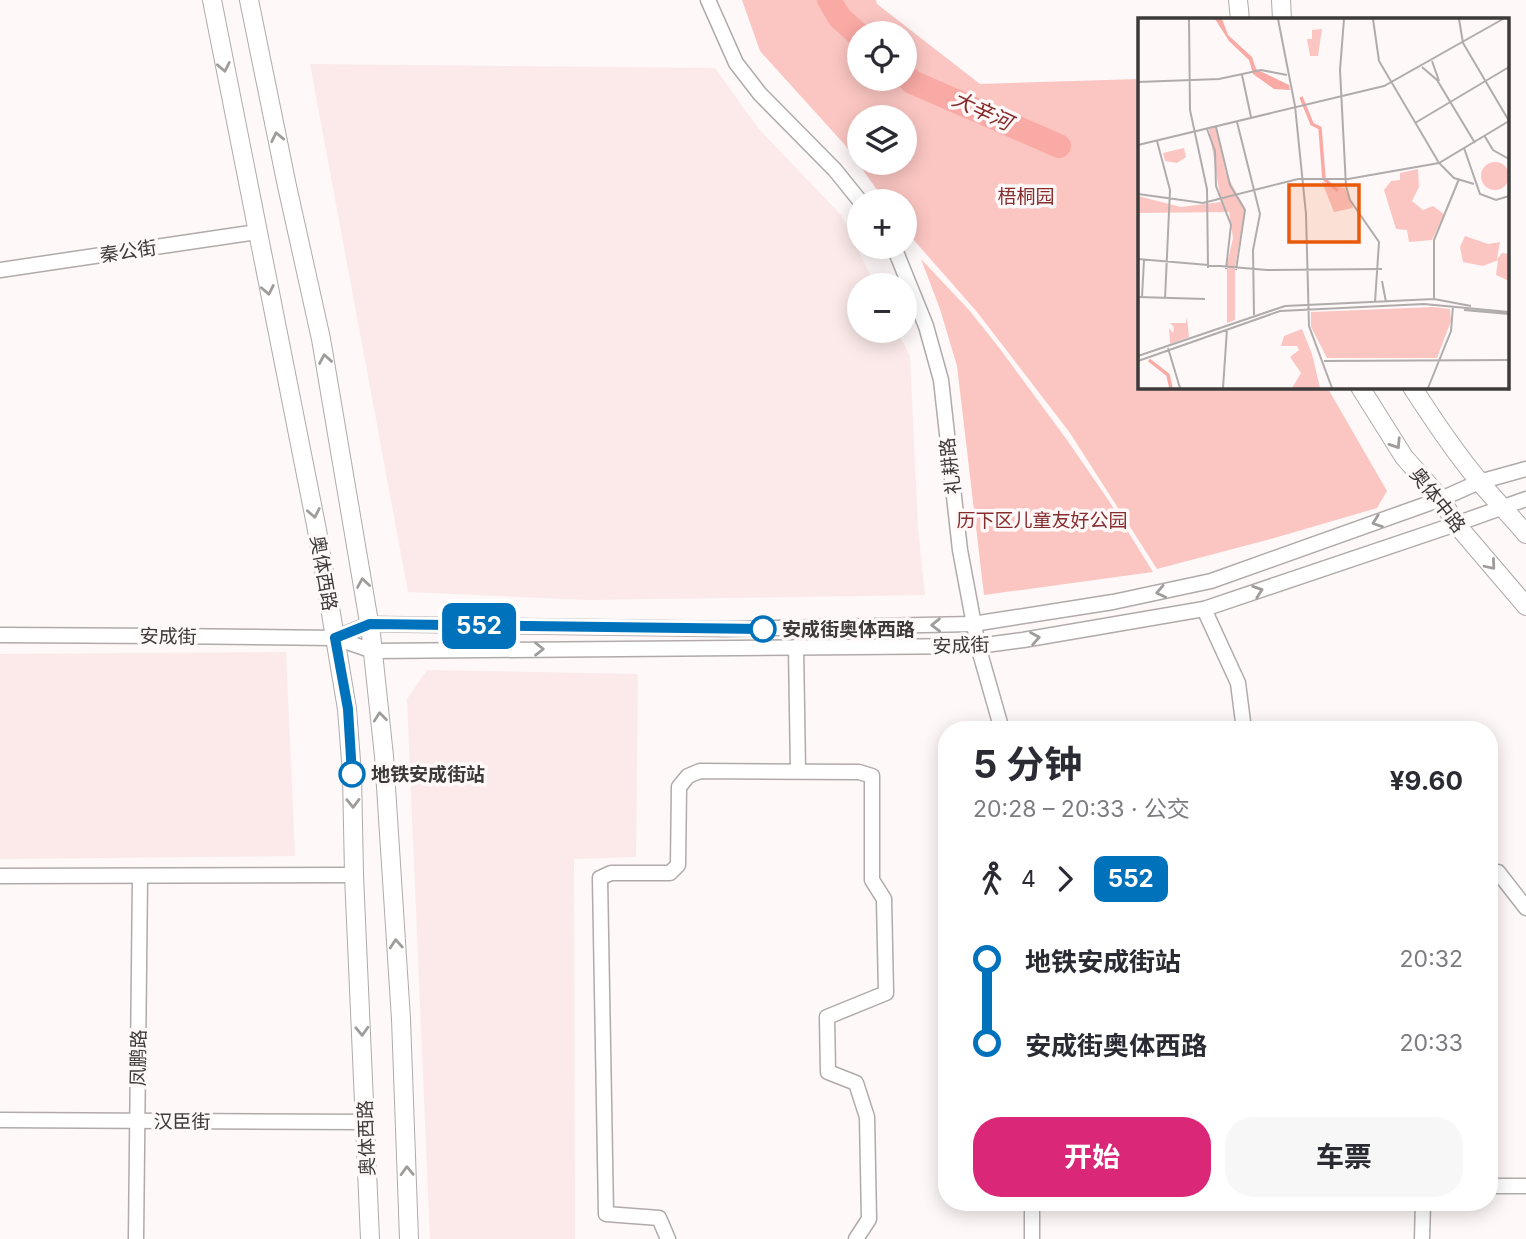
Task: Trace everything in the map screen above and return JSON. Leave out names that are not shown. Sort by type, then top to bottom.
[{"type":"main road","name":"奥体西路","points":[[212,0],[317,530],[348,709],[370,1239]]},
{"type":"main road","name":"奥体西路","points":[[249,0],[321,339],[370,624],[384,765],[401,1019],[409,1239]]},
{"type":"main road","points":[[1238,0],[1240,18]]},
{"type":"main road","points":[[1281,0],[1282,18]]},
{"type":"main road","name":"奥体中路","points":[[1361,388],[1404,457],[1441,499],[1456,524],[1526,607]]},
{"type":"main road","points":[[1413,388],[1441,432],[1479,482],[1526,534]]},
{"type":"street","points":[[708,0],[736,63],[760,94],[850,189]]},
{"type":"street","name":"秦公街","points":[[0,270],[257,232]]},
{"type":"street","name":"礼耕路","points":[[899,259],[926,326],[941,380],[960,550],[978,646],[999,721]]},
{"type":"street","points":[[1441,499],[1479,482],[1526,469]]},
{"type":"street","name":"安成街","points":[[335,638],[370,624],[726,629],[974,624],[1113,602],[1210,581],[1441,499]]},
{"type":"street","name":"安成街","points":[[0,635],[335,638],[373,651],[978,646],[1204,609],[1526,499]]},
{"type":"street","points":[[1204,609],[1238,683],[1243,721]]},
{"type":"street","points":[[796,647],[798,771]]},
{"type":"street","points":[[668,1239],[659,1218],[606,1214],[600,878],[611,873],[670,873],[678,864],[679,786],[688,776],[700,771],[859,772],[872,776],[872,880],[884,899],[886,993],[827,1017],[828,1072],[856,1083],[867,1117],[869,1219],[856,1239]]},
{"type":"street","points":[[1498,872],[1526,908]]},
{"type":"street","points":[[0,876],[355,875]]},
{"type":"street","name":"凤鹏路","points":[[136,1239],[140,877]]},
{"type":"street","name":"汉臣街","points":[[0,1120],[365,1122]]},
{"type":"street","points":[[1498,1186],[1526,1186]]},
{"type":"street","points":[[1032,1211],[1032,1239]]},
{"type":"street","points":[[1422,1239],[1423,1211]]},
{"type":"shaded area","points":[[310,64],[715,68],[758,128],[841,215],[847,227],[847,259],[862,259],[869,273],[847,273],[847,343],[903,343],[910,356],[918,528],[925,595],[587,600],[408,592]]},
{"type":"shaded area","points":[[286,652],[295,856],[0,859],[0,654]]},
{"type":"shaded area","points":[[427,670],[638,674],[636,857],[574,859],[575,1239],[430,1239],[407,699]]},
{"type":"green space","name":"梧桐园","points":[[742,0],[876,0],[877,4],[899,21],[847,21],[847,91],[917,91],[917,35],[980,84],[1138,79],[1138,388],[1328,388],[1387,491],[1377,508],[1157,569],[1070,433],[977,312],[917,244],[917,189],[876,189],[866,175],[917,175],[917,105],[847,105],[847,148],[760,51]]},
{"type":"green space","name":"历下区儿童友好公园","points":[[921,259],[969,310],[1000,349],[1109,501],[1153,572],[984,595],[957,366]]},
{"type":"waterway","name":"大辛河","points":[[829,0],[847,24]]},
{"type":"waterway","name":"大辛河","points":[[917,84],[1059,146]]},
{"type":"bus line","name":"552","points":[[352,774],[348,709],[335,638],[370,624],[763,629]]},
{"type":"place","name":"安成街奥体西路","points":[[763,629]]},
{"type":"place","name":"地铁安成街站","points":[[352,774]]}]
